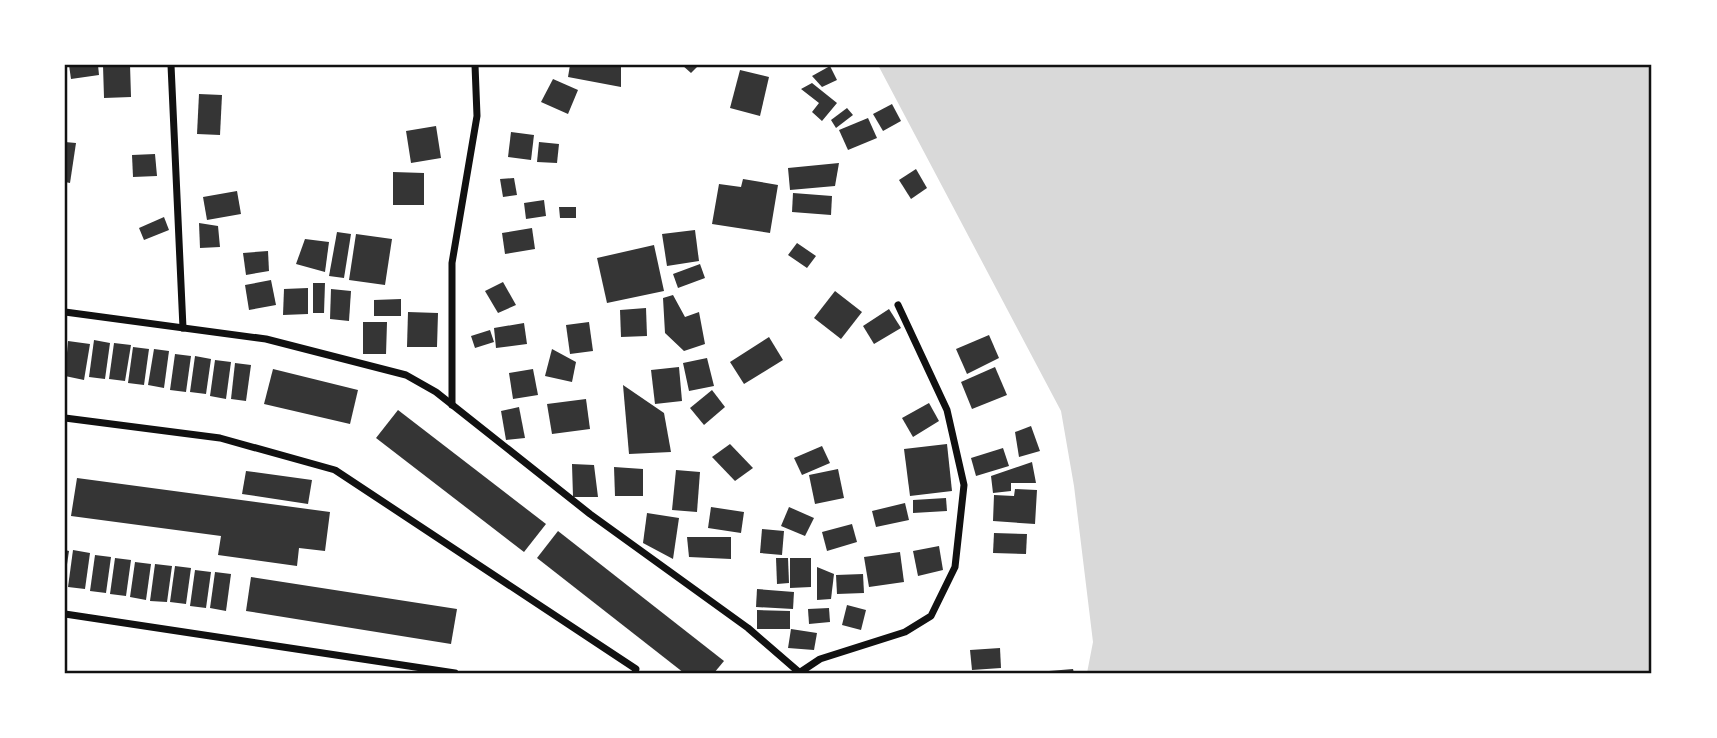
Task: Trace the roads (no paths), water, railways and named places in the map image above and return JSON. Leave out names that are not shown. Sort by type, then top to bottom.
[{"type":"street","points":[[171,65],[183,328]]},
{"type":"street","points":[[452,405],[453,263],[477,116],[475,65]]},
{"type":"street","points":[[65,312],[266,339],[406,375],[436,392],[590,514],[748,628],[799,673],[820,659],[905,632],[931,616],[955,567],[964,485],[947,410],[898,305]]},
{"type":"street","points":[[65,418],[220,438],[335,470],[636,669],[635,673]]},
{"type":"street","points":[[65,614],[455,673]]}]
